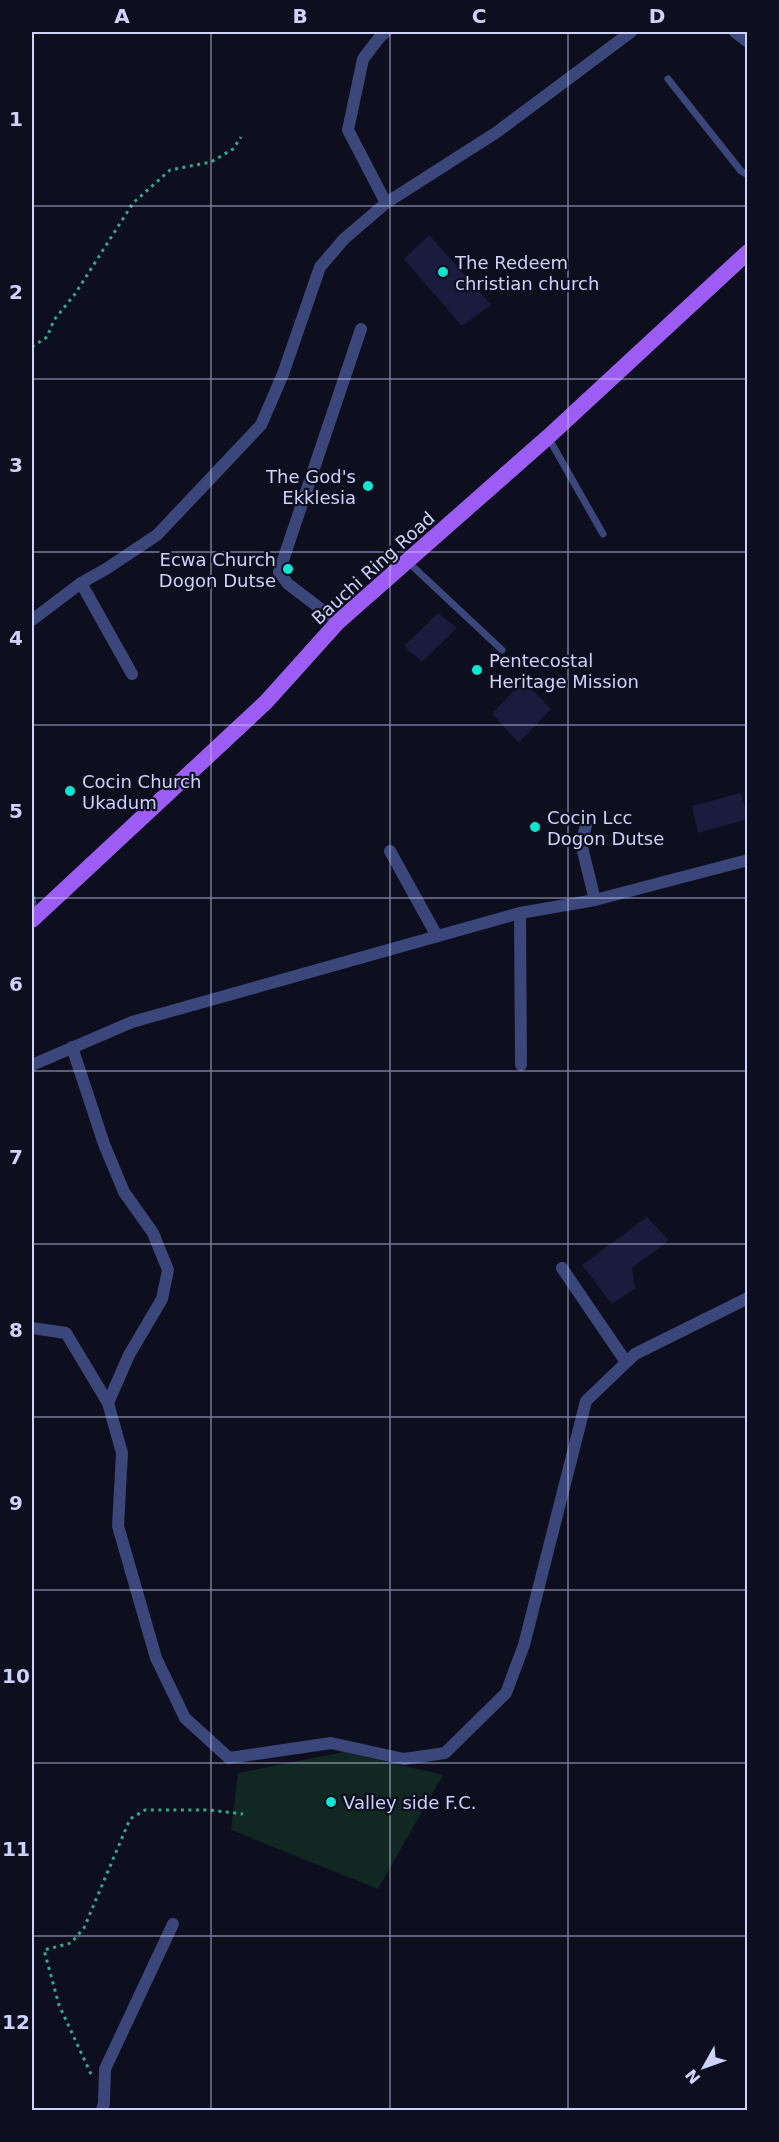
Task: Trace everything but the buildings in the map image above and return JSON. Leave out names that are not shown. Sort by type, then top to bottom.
[{"type":"main road","name":"Bauchi Ring Road","points":[[33,918],[266,702],[338,622],[548,437],[747,252]]},
{"type":"street","points":[[386,32],[363,59],[348,130],[387,203]]},
{"type":"street","points":[[32,620],[81,583],[157,536],[261,425],[284,374],[320,267],[344,239],[387,203],[497,132],[631,32]]},
{"type":"street","points":[[735,32],[747,42]]},
{"type":"street","points":[[338,622],[288,584],[279,572],[361,329]]},
{"type":"street","points":[[81,583],[132,674]]},
{"type":"street","points":[[586,826],[581,843],[596,900]]},
{"type":"street","points":[[390,851],[437,936]]},
{"type":"street","points":[[32,1065],[132,1022],[520,914],[596,900],[747,860]]},
{"type":"street","points":[[520,914],[521,1065]]},
{"type":"street","points":[[72,1047],[104,1144],[124,1192],[153,1233],[168,1270],[162,1299],[129,1355],[108,1402]]},
{"type":"street","points":[[562,1268],[626,1362]]},
{"type":"street","points":[[32,1328],[66,1333],[108,1402],[122,1453],[118,1526],[156,1658],[185,1718],[229,1758],[331,1743],[404,1760],[445,1753],[506,1693],[524,1645],[586,1401],[635,1354],[747,1298]]},
{"type":"street","points":[[102,2110],[105,2069],[173,1924]]},
{"type":"lane","points":[[668,79],[747,176]]},
{"type":"lane","points":[[548,437],[603,534]]},
{"type":"lane","points":[[407,562],[502,650]]},
{"type":"lane","points":[[32,899],[33,918]]},
{"type":"path","points":[[32,347],[47,337],[54,320],[75,294],[133,203],[170,170],[211,162],[233,149],[241,137]]},
{"type":"path","points":[[91,2075],[59,2005],[44,1950],[71,1943],[84,1928],[130,1819],[145,1810],[209,1810],[243,1814]]},
{"type":"green space","name":"Valley side F.C.","points":[[344,1752],[443,1775],[378,1889],[231,1830],[238,1773]]},
{"type":"place","name":"The Redeem christian church","points":[[443,272]]},
{"type":"place","name":"The God's Ekklesia","points":[[368,486]]},
{"type":"place","name":"Ecwa Church Dogon Dutse","points":[[288,569]]},
{"type":"place","name":"Pentecostal Heritage Mission","points":[[477,670]]},
{"type":"place","name":"Cocin Church Ukadum","points":[[70,791]]},
{"type":"place","name":"Cocin Lcc Dogon Dutse","points":[[535,827]]},
{"type":"place","name":"Valley side F.C.","points":[[331,1802]]}]
